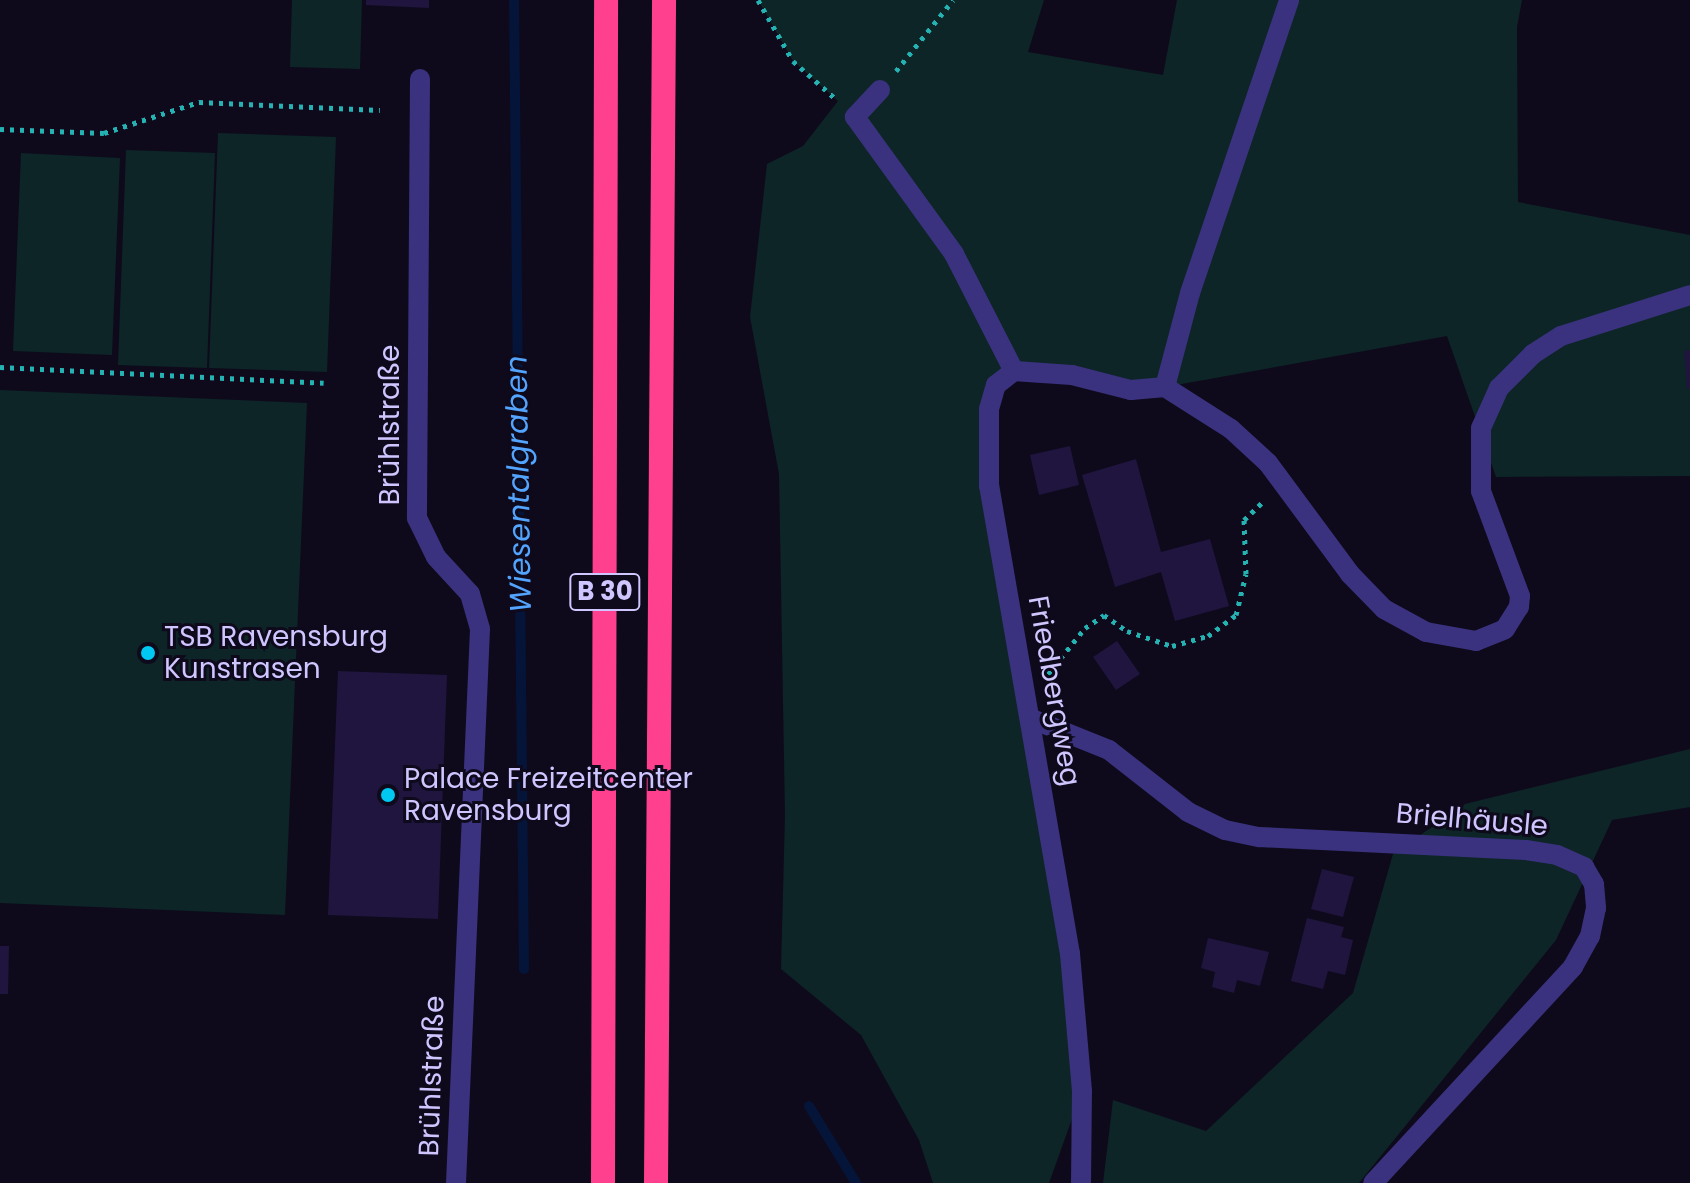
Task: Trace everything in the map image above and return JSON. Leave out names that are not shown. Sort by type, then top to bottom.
[{"type":"highway","name":"B 30","points":[[603,1183],[606,0]]},
{"type":"highway","name":"B 30","points":[[656,1183],[664,0]]},
{"type":"street","points":[[1165,387],[1190,293],[1289,0]]},
{"type":"street","name":"Brühlstraße","points":[[420,79],[417,518],[436,557],[470,594],[480,629],[456,1183]]},
{"type":"street","points":[[880,90],[855,117],[954,254],[1014,371],[1072,375],[1131,390],[1165,387],[1231,429],[1268,463],[1350,574],[1397,618],[1443,638],[1490,637],[1515,619],[1520,596],[1481,491],[1481,428],[1494,398],[1522,364],[1561,336],[1690,295]]},
{"type":"street","name":"Friedbergweg","points":[[1014,371],[996,385],[989,409],[989,486],[1070,954],[1082,1091],[1081,1183]]},
{"type":"street","name":"Brielhäusle","points":[[1030,709],[1109,750],[1188,812],[1225,830],[1259,837],[1526,850],[1571,859],[1584,867],[1594,884],[1596,908],[1590,936],[1573,967],[1373,1183]]},
{"type":"path","points":[[758,0],[793,61],[839,101]]},
{"type":"path","points":[[880,90],[953,0]]},
{"type":"path","points":[[0,129],[104,133],[199,102],[380,110]]},
{"type":"path","points":[[0,367],[324,383]]},
{"type":"path","points":[[1030,709],[1085,628],[1104,615],[1127,631],[1172,646],[1208,636],[1236,615],[1246,574],[1244,520],[1286,488]]},
{"type":"green space","points":[[292,0],[362,0],[360,69],[290,67]]},
{"type":"green space","points":[[758,0],[1044,0],[1028,52],[1163,75],[1177,0],[1522,0],[1517,27],[1518,202],[1690,235],[1690,476],[1496,477],[1447,336],[1165,387],[1014,371],[989,409],[1082,1091],[1049,1183],[933,1183],[919,1140],[861,1035],[781,969],[785,815],[779,474],[750,317],[767,164],[803,146],[838,101],[793,61]]},
{"type":"green space","points":[[218,133],[336,137],[327,372],[209,368]]},
{"type":"green space","points":[[126,150],[215,153],[207,368],[118,365]]},
{"type":"green space","points":[[21,153],[120,158],[112,355],[13,351]]},
{"type":"green space","name":"TSB Ravensburg Kunstrasen","points":[[0,390],[307,403],[285,915],[0,903]]},
{"type":"green space","points":[[1690,749],[1690,807],[1612,820],[1556,940],[1359,1183],[1103,1183],[1113,1100],[1206,1131],[1353,993],[1393,854],[1465,804]]},
{"type":"building","points":[[366,0],[429,0],[429,8],[366,5]]},
{"type":"building","points":[[1690,350],[1690,389],[1687,389],[1684,351]]},
{"type":"building","points":[[1070,446],[1079,485],[1039,495],[1030,455]]},
{"type":"building","points":[[1136,459],[1161,552],[1210,539],[1229,606],[1175,621],[1161,572],[1115,587],[1082,475]]},
{"type":"building","points":[[1117,641],[1140,674],[1116,690],[1093,657]]},
{"type":"building","name":"Palace Freizeitcenter Ravensburg","points":[[338,671],[447,675],[438,919],[328,915]]},
{"type":"building","points":[[1322,869],[1354,877],[1343,917],[1311,909]]},
{"type":"building","points":[[1307,918],[1344,927],[1341,937],[1353,940],[1345,975],[1328,971],[1323,989],[1291,981]]},
{"type":"building","points":[[1208,938],[1269,952],[1260,986],[1237,980],[1234,993],[1212,987],[1215,972],[1201,968]]},
{"type":"building","points":[[0,946],[9,946],[8,994],[0,994]]},
{"type":"waterway","name":"Wiesentalgraben","points":[[514,0],[524,969]]},
{"type":"waterway","name":"Wiesentalgraben","points":[[809,1106],[856,1183]]},
{"type":"place","name":"TSB Ravensburg Kunstrasen","points":[[148,653]]},
{"type":"place","name":"Palace Freizeitcenter Ravensburg","points":[[388,795]]}]
